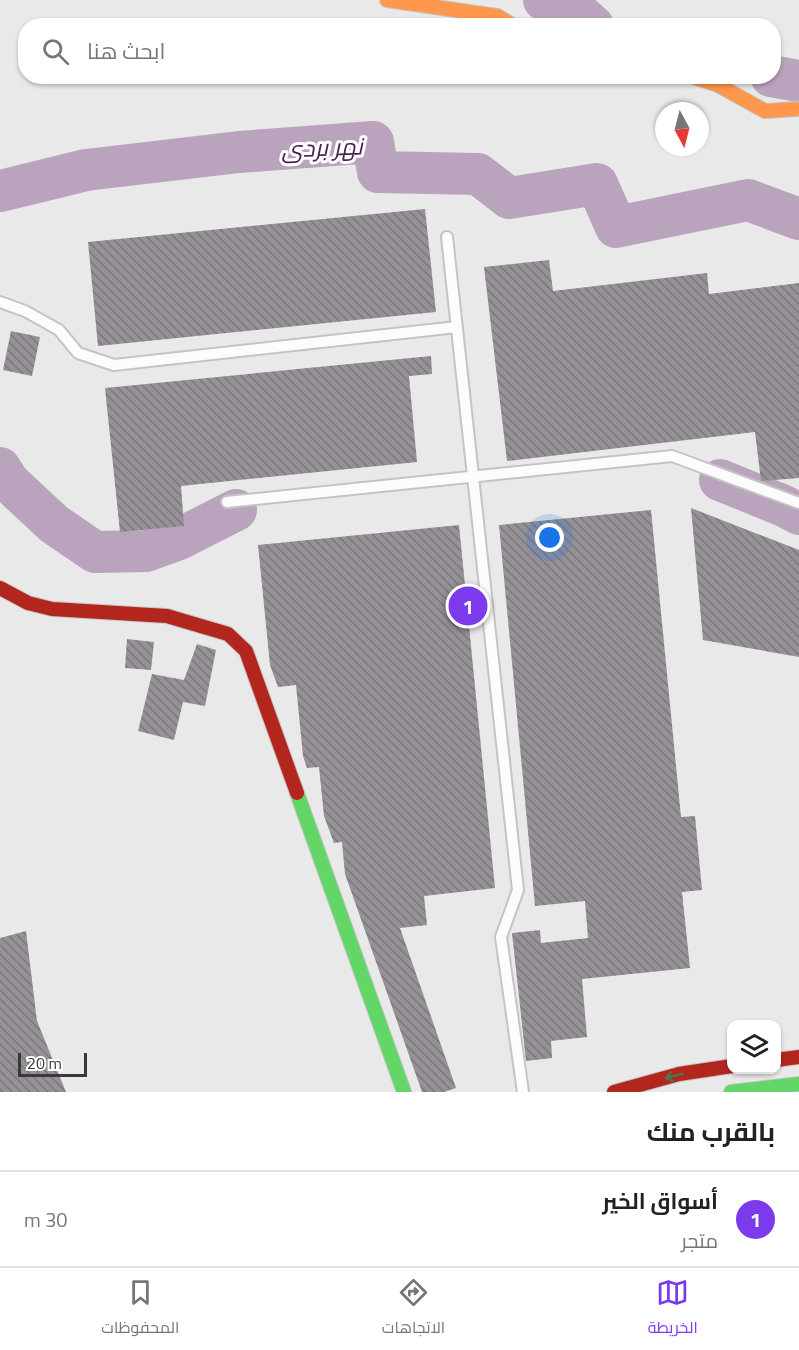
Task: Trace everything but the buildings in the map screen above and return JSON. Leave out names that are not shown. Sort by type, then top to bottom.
[{"type":"street","points":[[387,0],[501,18]]},
{"type":"street","points":[[712,84],[765,111],[796,110]]},
{"type":"street","points":[[0,588],[28,603],[52,609],[167,616],[228,634],[246,651],[404,1092]]},
{"type":"street","points":[[781,1059],[799,1057]]},
{"type":"street","points":[[614,1092],[679,1074],[727,1067]]},
{"type":"street","points":[[731,1092],[799,1084]]},
{"type":"lane","points":[[447,237],[518,890],[501,938],[523,1092]]},
{"type":"lane","points":[[0,302],[25,311],[59,330],[78,353],[114,365],[457,327]]},
{"type":"lane","points":[[227,501],[672,456],[799,503]]},
{"type":"waterway","name":"نهر بردى","points":[[544,0],[575,10],[584,18]]},
{"type":"waterway","name":"نهر بردى","points":[[781,78],[799,81]]},
{"type":"waterway","name":"نهر بردى","points":[[0,191],[86,170],[239,152],[373,142],[378,172],[478,174],[509,198],[597,184],[616,227],[748,200],[799,219]]},
{"type":"waterway","points":[[0,468],[9,482],[54,524],[95,552],[146,551],[179,539],[236,510]]},
{"type":"waterway","points":[[720,480],[799,514]]},
{"type":"traffic: fast","points":[[297,793],[404,1092]]},
{"type":"traffic: fast","points":[[731,1092],[799,1084]]},
{"type":"traffic: slow","points":[[387,0],[500,18]]},
{"type":"traffic: slow","points":[[715,84],[765,111],[796,109]]},
{"type":"traffic: jam","points":[[0,588],[28,603],[52,609],[167,616],[228,634],[246,651],[297,793]]},
{"type":"traffic: jam","points":[[781,1059],[799,1057]]},
{"type":"traffic: jam","points":[[614,1092],[679,1074],[727,1067]]},
{"type":"place","name":"أسواق الخير","points":[[468,606]]}]
